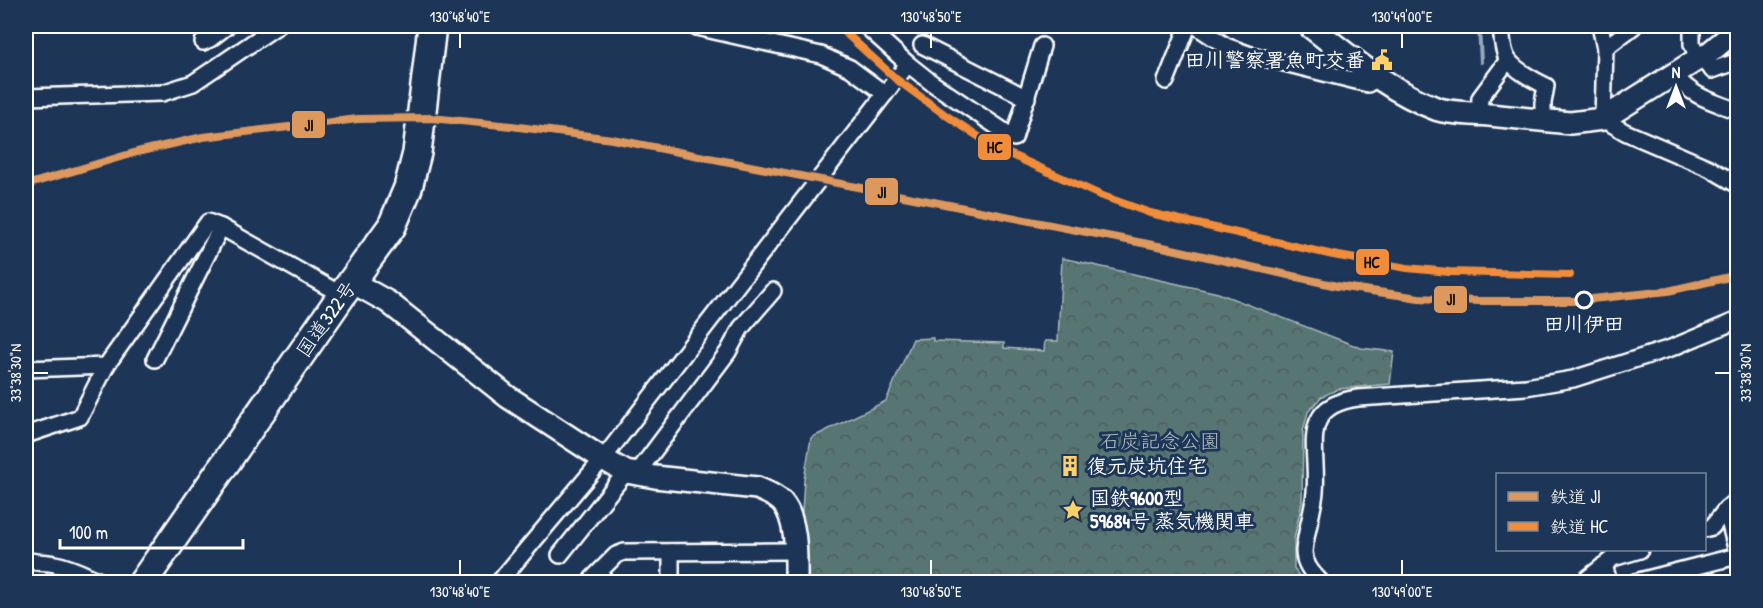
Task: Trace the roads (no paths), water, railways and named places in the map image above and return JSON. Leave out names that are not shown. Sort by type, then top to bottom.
[{"type":"highway","name":"国道322号","points":[[143,582],[392,226],[408,188],[417,153],[432,26]]},
{"type":"main road","points":[[1310,26],[1377,78],[1439,109],[1479,114]]},
{"type":"street","points":[[203,42],[227,26]]},
{"type":"street","points":[[692,26],[745,32],[821,55],[850,68],[885,94]]},
{"type":"street","points":[[866,26],[932,83],[1014,138],[1042,46]]},
{"type":"street","points":[[1166,81],[1188,26]]},
{"type":"street","points":[[1196,26],[1226,46],[1248,54],[1368,84],[1377,78]]},
{"type":"street","points":[[1501,26],[1504,50],[1508,60],[1526,75],[1546,86],[1543,121]]},
{"type":"street","points":[[1600,26],[1605,48],[1603,119]]},
{"type":"street","points":[[1605,48],[1634,26]]},
{"type":"street","points":[[1692,26],[1692,44],[1712,70],[1737,61]]},
{"type":"street","points":[[26,98],[162,93],[193,83],[272,27]]},
{"type":"street","points":[[1508,60],[1480,98],[1479,114],[1570,123],[1603,119],[1701,58],[1737,29]]},
{"type":"street","points":[[922,45],[1026,98]]},
{"type":"street","points":[[499,582],[603,459],[908,64]]},
{"type":"street","points":[[1673,74],[1684,88],[1696,95],[1737,111]]},
{"type":"street","points":[[1603,119],[1625,132],[1709,168],[1737,185]]},
{"type":"street","points":[[26,435],[80,417],[106,366],[208,222],[347,288],[388,302],[508,397],[603,459],[632,473],[757,488],[770,493],[782,503],[791,517],[796,551],[796,582]]},
{"type":"street","points":[[155,359],[221,227]]},
{"type":"street","points":[[560,555],[632,473],[641,468],[728,352],[741,328],[773,291]]},
{"type":"street","points":[[1321,582],[1309,569],[1304,558],[1304,551],[1315,492],[1315,429],[1320,416],[1329,406],[1358,398],[1526,387],[1573,379],[1671,348],[1737,320]]},
{"type":"street","points":[[26,369],[106,366]]},
{"type":"street","points":[[1706,528],[1712,527],[1732,504]]},
{"type":"street","points":[[1635,582],[1737,556],[1732,504]]},
{"type":"street","points":[[592,582],[592,579],[616,555],[624,552],[796,551]]},
{"type":"street","points":[[1583,582],[1613,558],[1634,551]]},
{"type":"street","points":[[671,552],[671,582]]},
{"type":"street","points":[[26,560],[56,564],[102,582]]},
{"type":"street","points":[[1604,565],[1609,582]]},
{"type":"waterway","points":[[1479,26],[1481,62]]},
{"type":"rail line","name":"HC","points":[[838,26],[896,79],[996,148],[1100,195],[1150,213],[1333,255],[1407,268],[1449,272],[1570,275]]},
{"type":"rail line","name":"JI","points":[[26,185],[137,152],[203,137],[358,119],[431,118],[612,139],[1163,247],[1337,286],[1419,298],[1477,301],[1573,301],[1668,291],[1738,275]]},
{"type":"place","name":"田川警察署魚町交番","points":[[1382,60]]},
{"type":"place","name":"田川伊田","points":[[1584,300]]},
{"type":"place","name":"復元炭坑住宅","points":[[1070,466]]},
{"type":"place","name":"国鉄9600型 59684号 蒸気機関車","points":[[1073,510]]},
{"type":"park label","name":"石炭記念公園","points":[[1160,441]]}]
